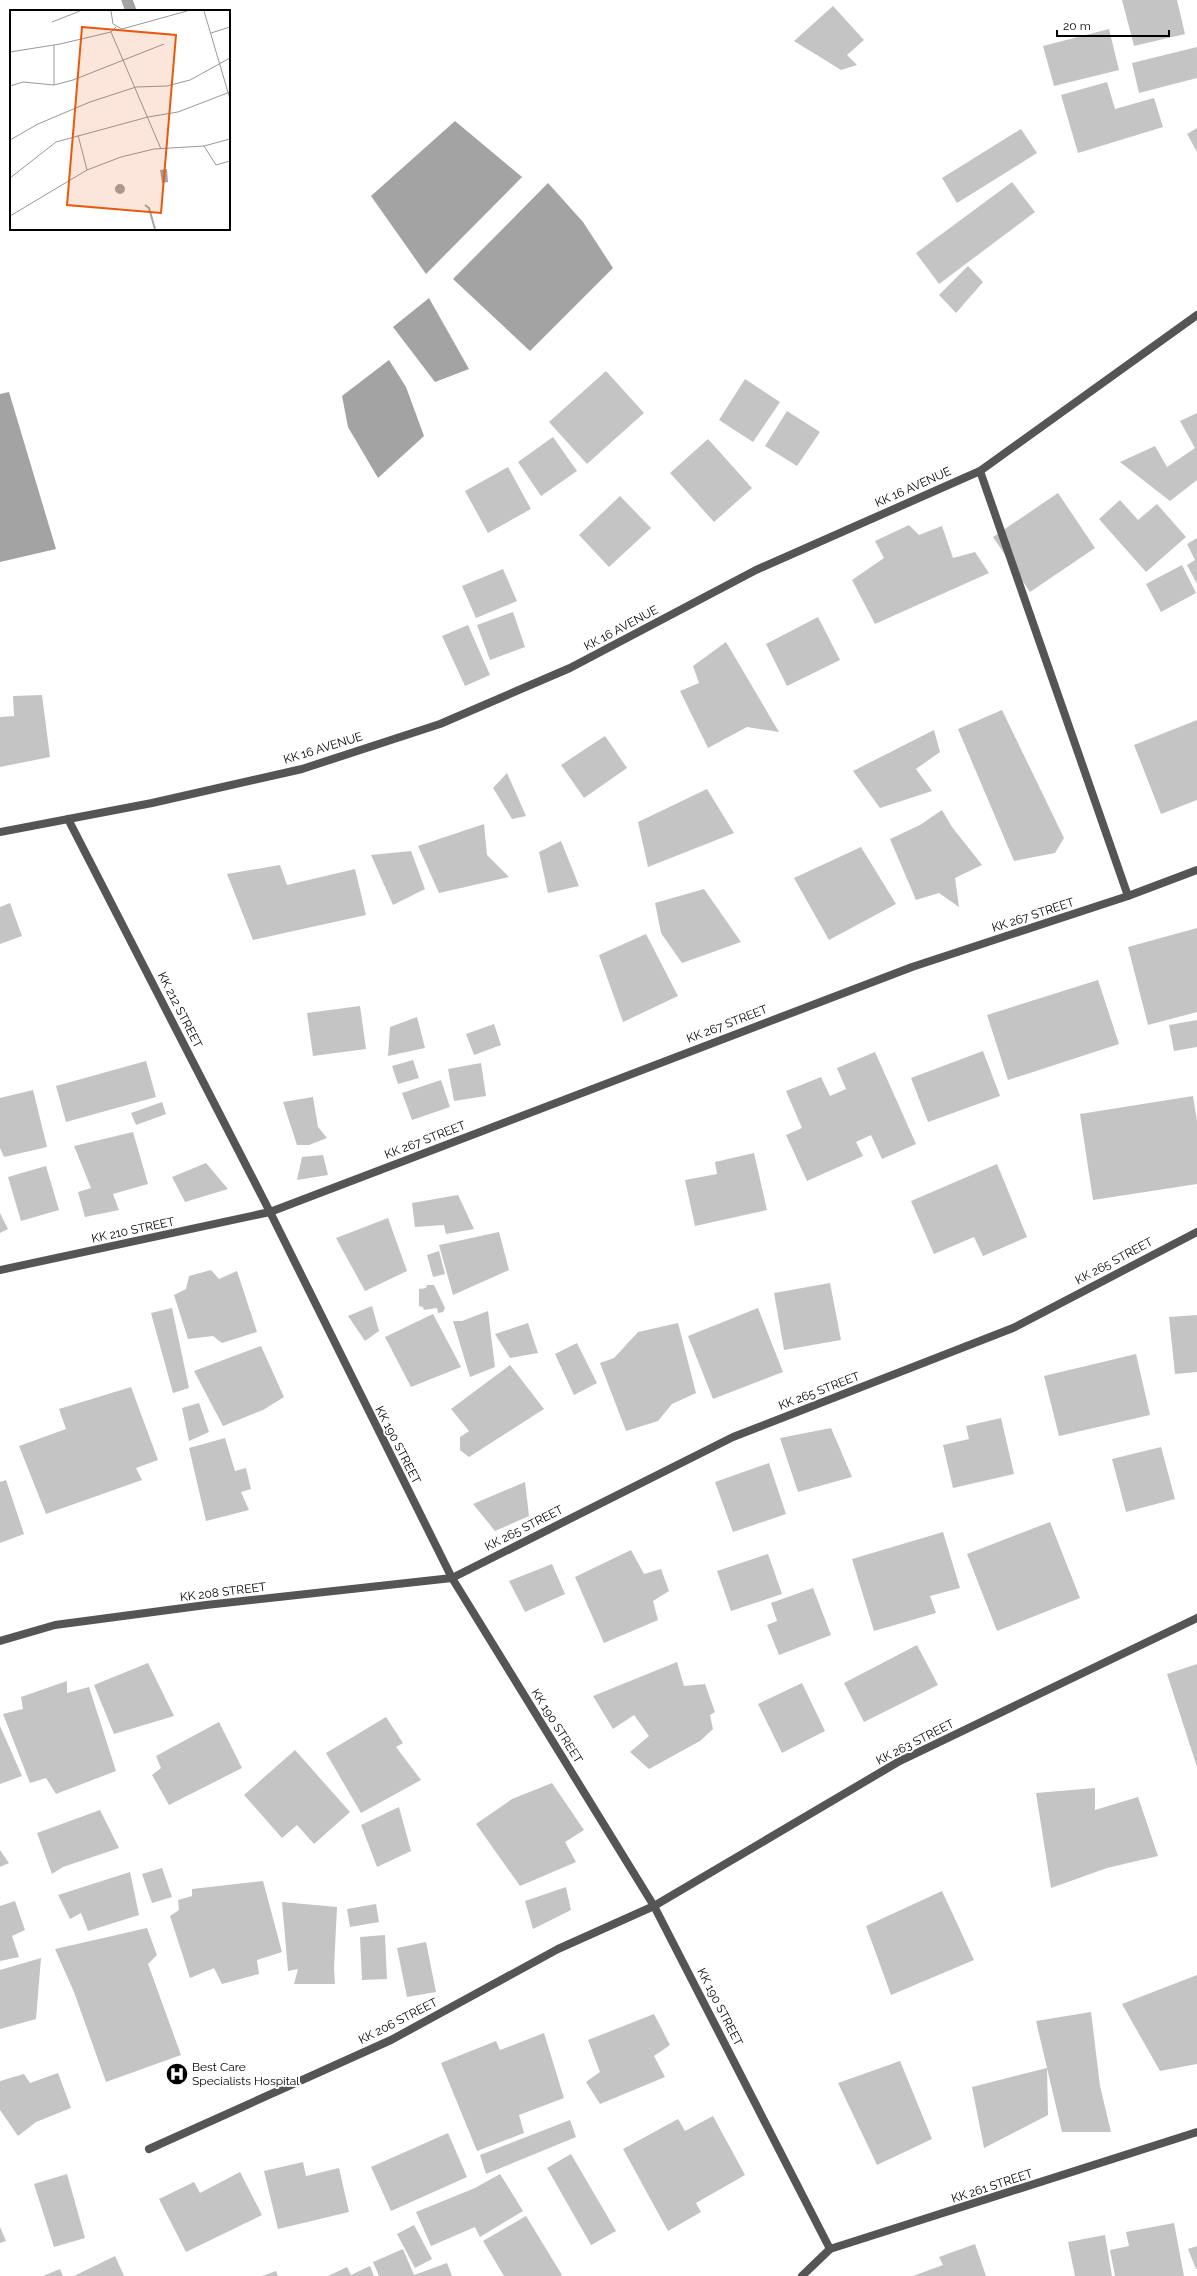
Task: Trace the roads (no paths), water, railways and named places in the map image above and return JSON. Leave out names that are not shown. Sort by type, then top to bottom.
[{"type":"street","name":"KK 16 AVENUE","points":[[0,832],[152,803],[302,769],[440,724],[570,668],[756,570],[980,471],[1197,315]]},
{"type":"street","points":[[980,471],[1128,896]]},
{"type":"street","name":"KK 212 STREET","points":[[68,819],[270,1212]]},
{"type":"street","name":"KK 267 STREET","points":[[270,1212],[912,967],[1128,896],[1197,870]]},
{"type":"street","name":"KK 210 STREET","points":[[0,1270],[270,1212]]},
{"type":"street","name":"KK 190 STREET","points":[[270,1212],[452,1578],[654,1906],[830,2250]]},
{"type":"street","name":"KK 265 STREET","points":[[452,1578],[733,1437],[1013,1328],[1197,1232]]},
{"type":"street","name":"KK 208 STREET","points":[[0,1641],[55,1625],[206,1605],[452,1578]]},
{"type":"street","name":"KK 263 STREET","points":[[654,1906],[898,1762],[1197,1618]]},
{"type":"street","name":"KK 206 STREET","points":[[149,2149],[391,2040],[558,1949],[654,1906]]},
{"type":"street","name":"KK 261 STREET","points":[[802,2276],[830,2250],[1197,2132]]},
{"type":"waterway","points":[[127,0],[131,10]]},
{"type":"place","name":"Best Care Specialists Hospital","points":[[177,2074]]}]
